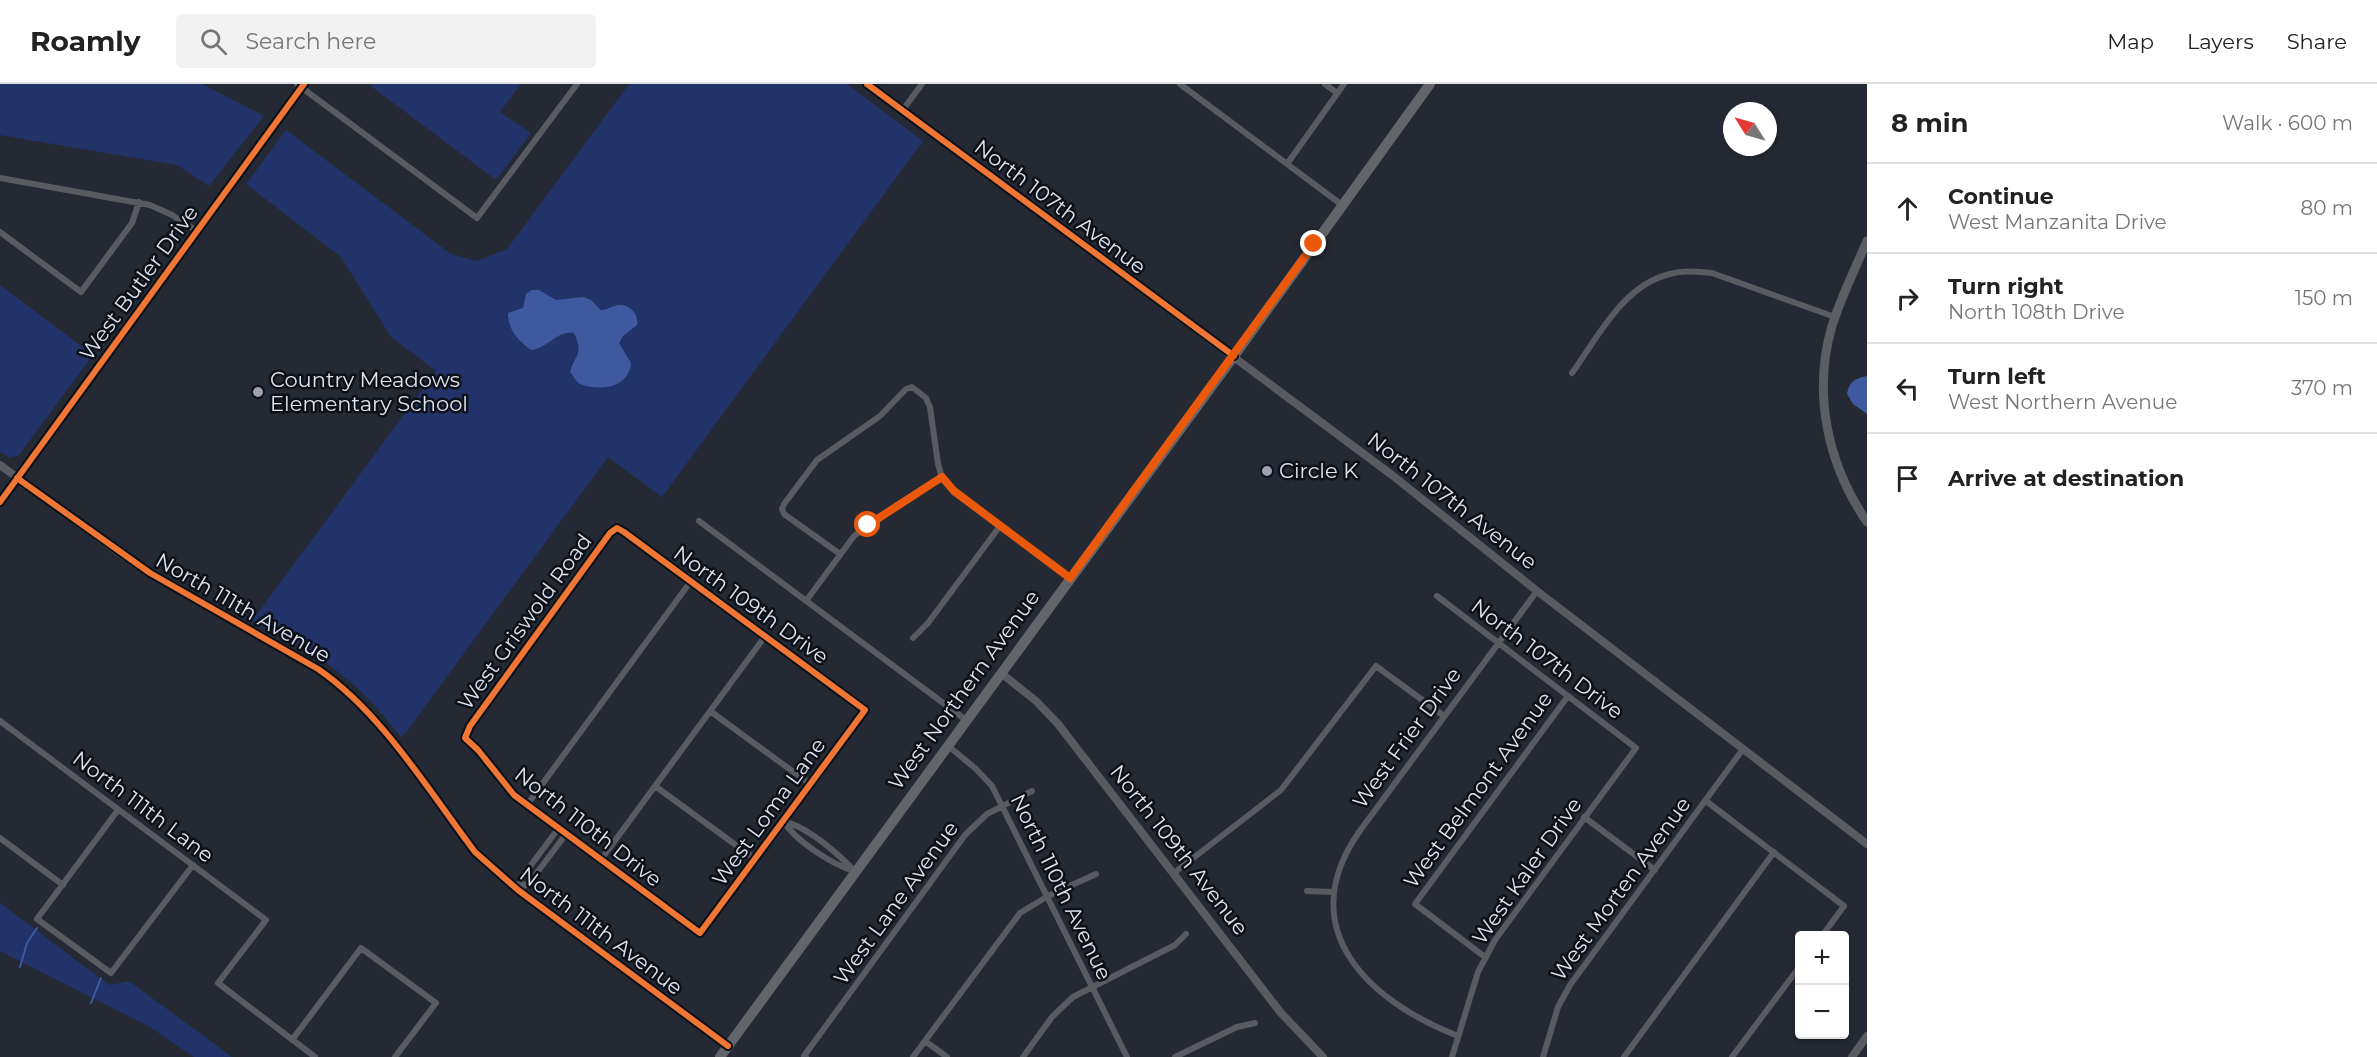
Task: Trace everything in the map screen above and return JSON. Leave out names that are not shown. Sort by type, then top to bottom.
[{"type":"main road","name":"West Northern Avenue","points":[[720,1057],[1234,356],[1430,84]]},
{"type":"main road","points":[[1867,241],[1835,317],[1825,360],[1823,407],[1837,465],[1855,505],[1867,522]]},
{"type":"street","points":[[301,85],[477,218],[577,84]]},
{"type":"street","name":"North 107th Avenue","points":[[867,84],[1392,475],[1537,591],[1867,844]]},
{"type":"street","points":[[902,111],[922,84]]},
{"type":"street","points":[[1180,84],[1342,205]]},
{"type":"street","points":[[1325,84],[1337,93]]},
{"type":"street","points":[[1287,164],[1344,84]]},
{"type":"street","name":"West Butler Drive","points":[[0,502],[301,85]]},
{"type":"street","points":[[0,178],[139,202],[172,214],[197,231]]},
{"type":"street","points":[[0,232],[81,292],[132,223],[139,202]]},
{"type":"street","points":[[1572,373],[1629,297],[1648,283],[1670,274],[1712,273],[1835,317]]},
{"type":"street","points":[[840,554],[784,514],[782,509],[817,460],[880,416],[906,389],[912,387],[926,398],[930,407],[942,477],[954,491],[1070,578]]},
{"type":"street","name":"North 111th Avenue","points":[[0,465],[143,569],[318,669],[338,684],[372,716],[475,852],[518,890],[728,1046]]},
{"type":"street","points":[[806,601],[854,536],[942,477]]},
{"type":"street","points":[[699,521],[966,720]]},
{"type":"street","points":[[913,638],[928,623],[1000,526]]},
{"type":"street","name":"North 109th Drive","points":[[617,528],[766,635],[865,710]]},
{"type":"street","name":"West Griswold Road","points":[[465,738],[470,726],[610,533],[617,528]]},
{"type":"street","points":[[527,805],[691,581]]},
{"type":"street","name":"West Frier Drive","points":[[1333,892],[1342,859],[1349,846],[1537,591]]},
{"type":"street","name":"North 107th Drive","points":[[1437,596],[1636,748]]},
{"type":"street","points":[[600,861],[766,635]]},
{"type":"street","points":[[1174,873],[1281,790],[1376,666],[1444,716]]},
{"type":"street","name":"North 109th Avenue","points":[[1000,673],[1050,714],[1281,1013],[1323,1057]]},
{"type":"street","name":"West Belmont Avenue","points":[[1485,957],[1415,904],[1568,696]]},
{"type":"street","name":"West Loma Lane","points":[[700,933],[865,710]]},
{"type":"street","points":[[710,711],[810,784]]},
{"type":"street","name":"North 111th Lane","points":[[0,721],[266,920],[218,983],[292,1040]]},
{"type":"street","name":"North 110th Drive","points":[[465,738],[478,750],[514,795],[700,933]]},
{"type":"street","name":"North 110th Avenue","points":[[947,745],[984,776],[1003,806],[1127,1057]]},
{"type":"street","name":"West Kaler Drive","points":[[1452,1057],[1485,957],[1495,940],[1636,748]]},
{"type":"street","name":"West Morten Avenue","points":[[1543,1057],[1558,1007],[1569,985],[1743,749]]},
{"type":"street","points":[[655,786],[755,859]]},
{"type":"street","name":"West Lane Avenue","points":[[805,1056],[965,835],[987,814],[1032,790]]},
{"type":"street","points":[[1706,801],[1844,906],[1826,931]]},
{"type":"street","points":[[118,810],[38,918],[111,973],[193,866]]},
{"type":"street","points":[[1584,817],[1655,870]]},
{"type":"street","points":[[783,821],[796,824],[843,859],[856,872]]},
{"type":"street","points":[[518,890],[522,877],[558,829]]},
{"type":"street","points":[[518,890],[530,882],[566,834]]},
{"type":"street","points":[[0,838],[63,885]]},
{"type":"street","points":[[1624,1057],[1774,852]]},
{"type":"street","points":[[913,1057],[1013,921],[1028,907],[1096,874]]},
{"type":"street","points":[[1307,891],[1333,892],[1339,937],[1354,965],[1385,996],[1435,1027],[1458,1036]]},
{"type":"street","points":[[1023,1057],[1072,997],[1174,945],[1186,934]]},
{"type":"street","points":[[315,1057],[292,1040],[361,948],[436,1003],[395,1057]]},
{"type":"street","points":[[1732,1057],[1795,973]]},
{"type":"street","points":[[1175,1057],[1237,1027],[1255,1023]]},
{"type":"street","points":[[1852,1057],[1867,1036]]},
{"type":"street","points":[[925,1041],[947,1057]]},
{"type":"shaded area","points":[[0,84],[202,84],[264,116],[209,186],[177,165],[0,135]]},
{"type":"shaded area","points":[[368,84],[521,84],[500,112],[531,133],[496,180]]},
{"type":"shaded area","points":[[629,84],[847,84],[923,141],[662,497],[608,457],[401,737],[368,698],[340,673],[310,653],[252,621],[436,371],[391,337],[341,257],[246,184],[286,130],[451,254],[476,261],[507,249]]},
{"type":"shaded area","points":[[0,285],[93,355],[19,455],[10,458],[0,452]]},
{"type":"shaded area","points":[[532,290],[539,290],[556,300],[583,297],[591,300],[601,310],[620,305],[631,309],[637,318],[637,325],[623,336],[619,343],[631,363],[625,378],[611,386],[603,387],[578,383],[570,372],[578,354],[574,333],[562,334],[537,349],[531,350],[522,342],[512,330],[508,313],[523,308],[526,294]]},
{"type":"shaded area","points":[[1867,376],[1867,414],[1853,404],[1847,394],[1854,381]]},
{"type":"shaded area","points":[[0,903],[109,985],[129,981],[232,1057],[194,1057],[150,1027],[0,951]]},
{"type":"waterway","points":[[20,967],[27,943],[37,928]]},
{"type":"waterway","points":[[91,1003],[101,978]]},
{"type":"cycle path","points":[[0,502],[304,84]]},
{"type":"cycle path","points":[[867,84],[1234,356]]},
{"type":"cycle path","points":[[17,478],[150,573],[318,669],[341,687],[363,707],[403,754],[475,852],[518,890],[728,1046]]},
{"type":"cycle path","points":[[617,528],[865,710],[700,933],[514,795],[478,750],[465,738],[470,726],[610,533],[617,528]]},
{"type":"place","name":"Country Meadows Elementary School","points":[[258,392]]},
{"type":"place","name":"Circle K","points":[[1267,471]]},
{"type":"route","points":[[868,525],[942,477],[954,491],[1070,578],[1314,244]]}]
